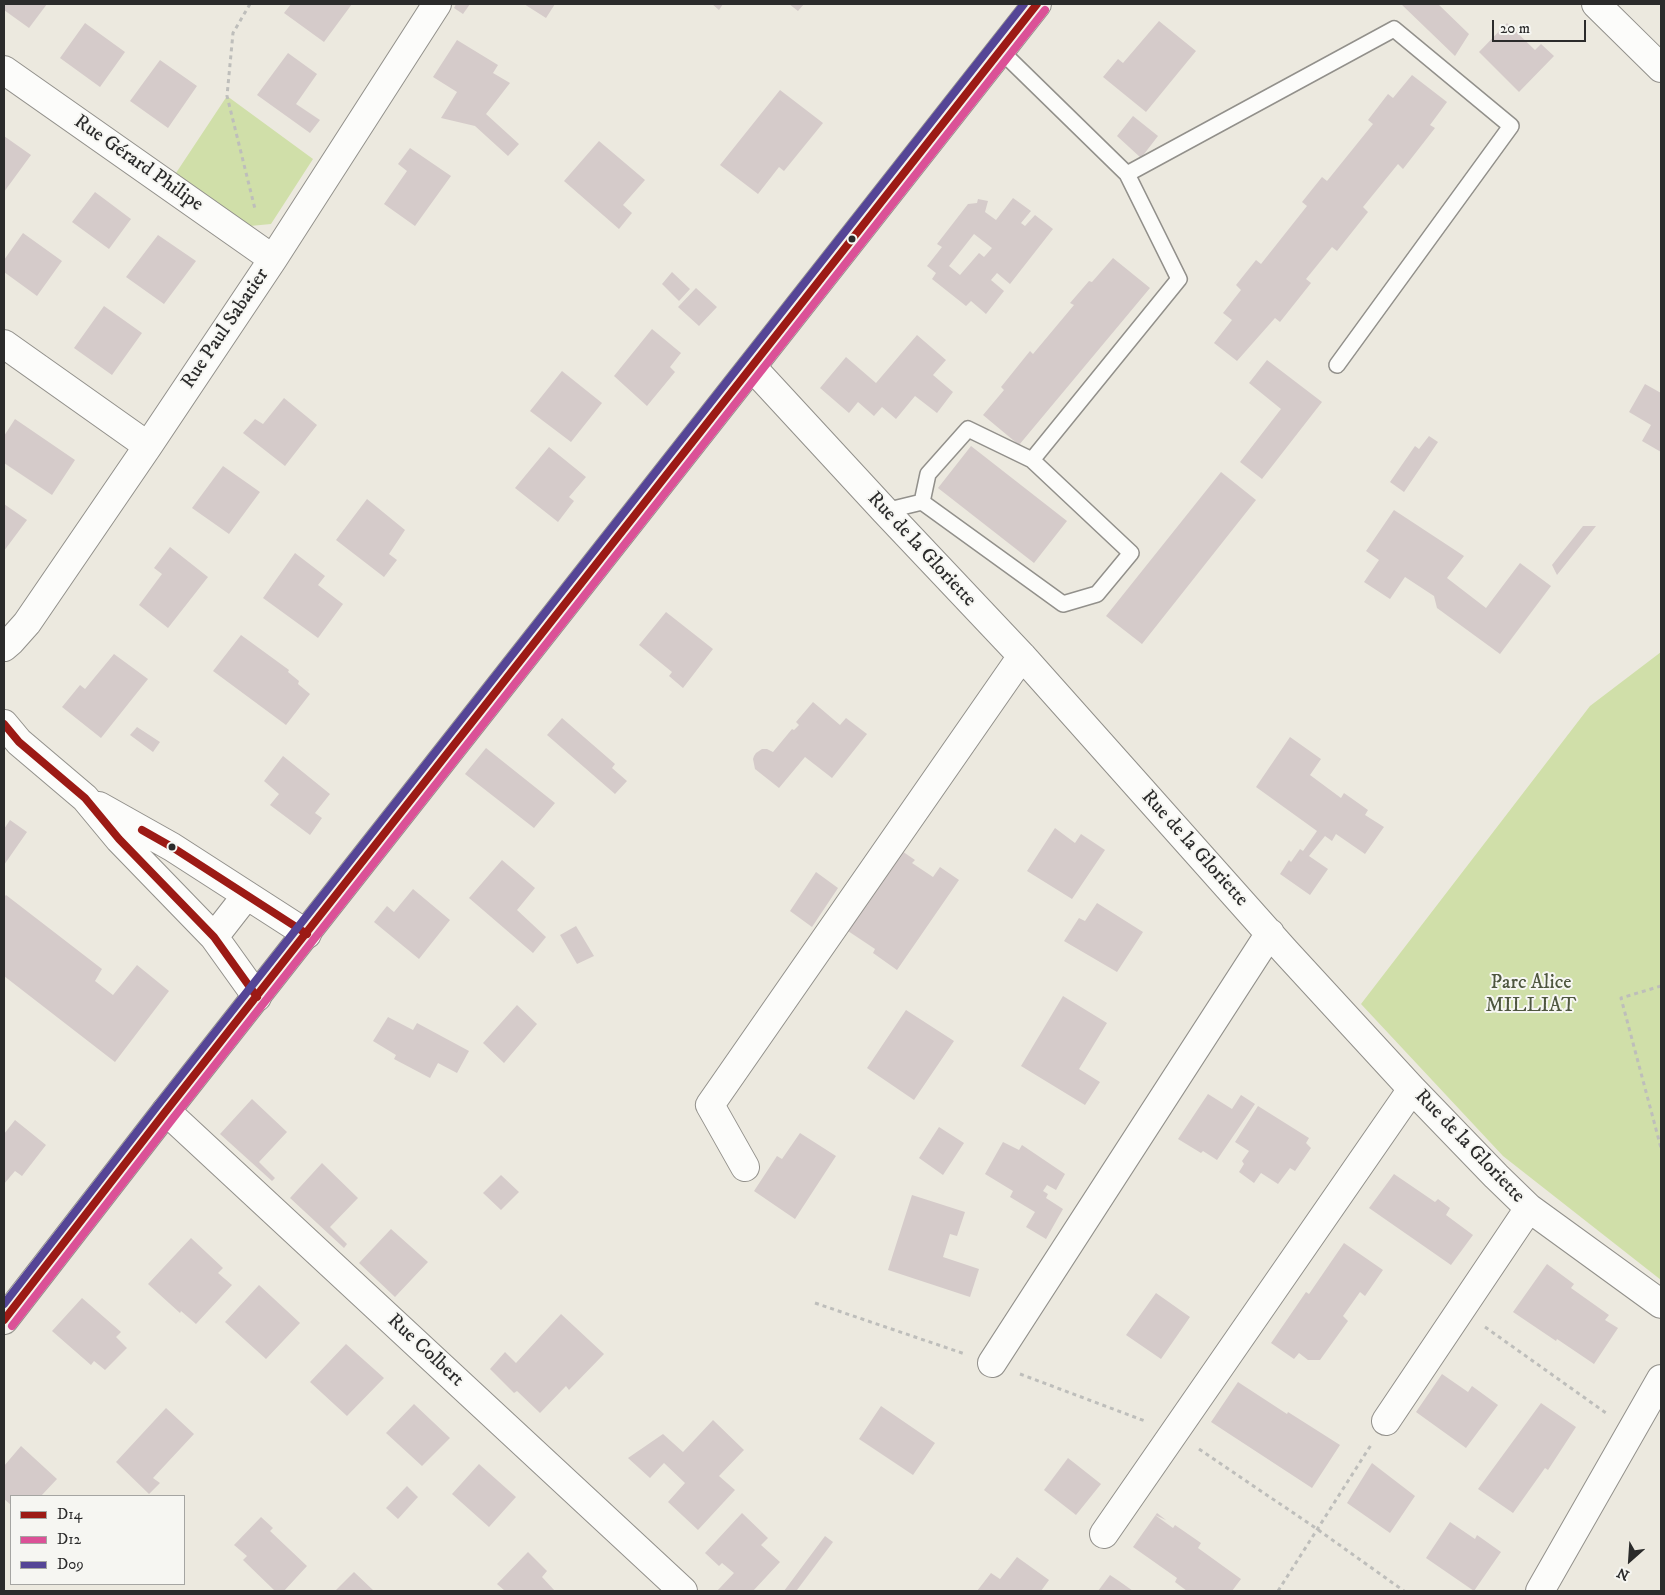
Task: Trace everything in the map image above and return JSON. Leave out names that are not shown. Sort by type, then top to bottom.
[{"type":"main road","points":[[4,1320],[166,1111],[258,997],[1037,4]]},
{"type":"street","name":"Rue Paul Sabatier","points":[[4,646],[11,641],[26,623],[148,446],[273,259],[438,4]]},
{"type":"street","points":[[1596,4],[1661,68]]},
{"type":"street","name":"Rue Gérard Philipe","points":[[4,70],[273,259]]},
{"type":"street","points":[[4,344],[148,446]]},
{"type":"street","name":"Rue de la Gloriette","points":[[752,367],[1022,656],[1270,934],[1412,1089],[1496,1176],[1529,1208],[1661,1304]]},
{"type":"street","points":[[745,1167],[710,1105],[1022,656]]},
{"type":"street","points":[[4,724],[19,742],[85,798],[119,839],[214,937],[258,997]]},
{"type":"street","points":[[85,798],[172,847],[306,934]]},
{"type":"street","points":[[214,937],[246,896]]},
{"type":"street","points":[[992,1363],[1270,934]]},
{"type":"street","points":[[1104,1534],[1412,1089]]},
{"type":"street","name":"Rue Colbert","points":[[166,1111],[683,1591]]},
{"type":"street","points":[[1386,1422],[1529,1208]]},
{"type":"street","points":[[1540,1591],[1661,1379]]},
{"type":"lane","points":[[1127,174],[1394,29],[1511,126],[1337,365]]},
{"type":"lane","points":[[1000,50],[1127,174],[1179,279],[1032,460]]},
{"type":"lane","points":[[885,511],[922,502],[1063,604],[1097,594],[1131,553],[1032,460],[968,429],[928,474],[922,502]]},
{"type":"path","points":[[250,4],[233,33],[227,96],[256,216]]},
{"type":"path","points":[[1661,986],[1621,998],[1661,1148]]},
{"type":"path","points":[[815,1303],[992,1363],[1174,1432],[1317,1529],[1404,1591]]},
{"type":"path","points":[[1461,1309],[1630,1431]]},
{"type":"path","points":[[1278,1591],[1386,1422]]},
{"type":"green space","points":[[227,96],[313,159],[271,224],[250,226],[176,173]]},
{"type":"green space","name":"Parc Alice MILLIAT","points":[[1661,652],[1661,1280],[1503,1156],[1361,1004],[1590,706]]},
{"type":"building","points":[[4,4],[47,4],[29,28],[4,10]]},
{"type":"building","points":[[291,4],[352,4],[324,42],[284,13]]},
{"type":"building","points":[[456,4],[470,4],[463,14],[454,8]]},
{"type":"building","points":[[524,4],[555,4],[546,18]]},
{"type":"building","points":[[712,4],[723,4],[719,10]]},
{"type":"building","points":[[789,4],[804,4],[798,11]]},
{"type":"building","points":[[1401,4],[1438,4],[1469,34],[1455,56]]},
{"type":"building","points":[[1159,21],[1196,51],[1146,112],[1103,77],[1118,59],[1123,63]]},
{"type":"building","points":[[85,23],[125,52],[100,87],[60,58]]},
{"type":"building","points":[[1507,23],[1535,50],[1541,44],[1554,56],[1519,92],[1479,52]]},
{"type":"building","points":[[457,40],[498,65],[493,73],[510,83],[486,114],[519,144],[508,156],[475,126],[441,118],[457,92],[433,77]]},
{"type":"building","points":[[288,53],[317,74],[296,104],[320,120],[310,133],[257,95]]},
{"type":"building","points":[[160,60],[197,86],[168,128],[130,101]]},
{"type":"building","points":[[1412,75],[1447,102],[1430,125],[1435,128],[1403,169],[1398,164],[1363,207],[1368,212],[1337,251],[1332,247],[1306,279],[1311,283],[1280,322],[1275,318],[1237,361],[1214,343],[1232,320],[1223,313],[1241,290],[1236,285],[1256,260],[1261,264],[1307,206],[1302,202],[1322,177],[1327,181],[1373,124],[1368,120],[1388,94],[1393,98]]},
{"type":"building","points":[[780,90],[823,123],[784,171],[779,167],[758,194],[720,165]]},
{"type":"building","points":[[1133,116],[1158,136],[1141,158],[1117,136]]},
{"type":"building","points":[[4,136],[31,155],[4,192]]},
{"type":"building","points":[[599,141],[645,180],[623,205],[632,213],[619,229],[564,181]]},
{"type":"building","points":[[410,148],[451,176],[415,226],[384,204],[407,171],[398,164]]},
{"type":"building","points":[[95,192],[131,219],[109,249],[72,222]]},
{"type":"building","points":[[1013,198],[1031,211],[1021,223],[1025,226],[1035,215],[1053,229],[1010,284],[997,273],[991,280],[1004,291],[986,314],[971,301],[966,306],[932,279],[936,273],[927,266],[942,247],[937,244],[968,204],[977,203],[978,199],[988,201],[985,212],[996,220]],"holes":[[[974,234],[992,248],[984,257],[979,253],[960,275],[949,266]]]},
{"type":"building","points":[[23,233],[62,261],[37,296],[4,272],[4,260]]},
{"type":"building","points":[[158,235],[196,261],[164,304],[126,277]]},
{"type":"building","points":[[1113,258],[1150,288],[1019,445],[983,415],[1004,390],[1001,387],[1030,351],[1033,354],[1074,305],[1070,303]]},
{"type":"building","points":[[672,272],[690,289],[679,301],[662,284]]},
{"type":"building","points":[[696,288],[717,307],[699,326],[678,307]]},
{"type":"building","points":[[104,306],[142,333],[112,375],[74,348]]},
{"type":"building","points":[[652,329],[681,353],[670,367],[675,372],[647,406],[614,376]]},
{"type":"building","points":[[917,335],[946,360],[933,375],[953,392],[937,413],[915,396],[896,419],[882,407],[874,416],[858,402],[849,413],[820,388],[846,357],[876,383]]},
{"type":"building","points":[[1267,360],[1322,402],[1262,479],[1240,462],[1281,409],[1249,383]]},
{"type":"building","points":[[562,371],[602,403],[571,442],[530,411]]},
{"type":"building","points":[[1645,384],[1661,393],[1661,452],[1642,441],[1651,425],[1629,412]]},
{"type":"building","points":[[284,398],[317,425],[285,466],[243,433],[255,419],[263,424]]},
{"type":"building","points":[[15,419],[75,460],[52,495],[4,463],[4,436]]},
{"type":"building","points":[[1429,436],[1438,442],[1404,492],[1390,482],[1415,446],[1419,449]]},
{"type":"building","points":[[971,446],[1067,521],[1034,563],[938,488]]},
{"type":"building","points":[[549,447],[586,477],[569,497],[574,501],[558,522],[515,488]]},
{"type":"building","points":[[223,466],[260,492],[229,534],[192,508]]},
{"type":"building","points":[[1221,472],[1256,500],[1142,644],[1106,616]]},
{"type":"building","points":[[367,499],[405,530],[389,554],[397,560],[384,577],[336,540]]},
{"type":"building","points":[[4,504],[27,520],[4,551]]},
{"type":"building","points":[[1394,510],[1464,556],[1447,578],[1486,608],[1520,563],[1551,586],[1500,654],[1437,608],[1434,596],[1405,577],[1390,599],[1364,582],[1379,560],[1366,551]]},
{"type":"building","points":[[1583,526],[1596,526],[1557,575],[1552,565]]},
{"type":"building","points":[[170,547],[208,577],[168,628],[139,605],[162,574],[154,568]]},
{"type":"building","points":[[295,553],[325,576],[318,585],[343,604],[318,638],[263,598]]},
{"type":"building","points":[[666,612],[713,649],[683,688],[669,676],[672,672],[639,645]]},
{"type":"building","points":[[241,635],[289,670],[288,672],[299,681],[298,684],[310,694],[286,725],[213,671]]},
{"type":"building","points":[[114,654],[148,679],[101,738],[62,707],[80,685],[85,689]]},
{"type":"building","points":[[813,702],[840,725],[846,718],[867,734],[832,778],[805,757],[779,788],[755,769],[754,756],[762,749],[773,752],[792,729],[794,730],[799,725],[796,722]]},
{"type":"building","points":[[562,718],[615,764],[612,768],[627,781],[615,794],[547,735]]},
{"type":"building","points":[[137,727],[160,742],[153,752],[130,735]]},
{"type":"building","points":[[1290,737],[1321,759],[1310,775],[1341,798],[1344,793],[1368,810],[1365,815],[1384,827],[1365,854],[1336,834],[1332,841],[1325,836],[1309,856],[1328,869],[1310,895],[1280,874],[1289,860],[1291,862],[1300,849],[1303,851],[1317,831],[1256,787]]},
{"type":"building","points":[[486,748],[555,803],[534,828],[465,774]]},
{"type":"building","points":[[283,756],[330,794],[315,813],[322,818],[310,835],[270,805],[279,794],[264,781]]},
{"type":"building","points":[[10,820],[27,832],[4,865],[4,829]]},
{"type":"building","points":[[1055,828],[1075,843],[1081,834],[1105,850],[1072,899],[1027,871]]},
{"type":"building","points":[[899,849],[915,860],[912,863],[933,877],[940,867],[959,880],[897,970],[873,953],[875,949],[845,929]]},
{"type":"building","points":[[502,860],[535,888],[517,910],[546,937],[533,953],[469,898]]},
{"type":"building","points":[[816,872],[838,888],[812,927],[790,911]]},
{"type":"building","points":[[413,889],[450,920],[419,959],[374,922],[387,906],[394,912]]},
{"type":"building","points":[[6,895],[102,969],[95,981],[113,995],[137,965],[169,991],[115,1062],[4,976],[4,897]]},
{"type":"building","points":[[1097,903],[1143,932],[1117,972],[1064,941],[1079,918],[1085,921]]},
{"type":"building","points":[[576,926],[594,956],[577,964],[560,935]]},
{"type":"building","points":[[1063,996],[1107,1023],[1079,1069],[1100,1082],[1085,1105],[1021,1066]]},
{"type":"building","points":[[517,1005],[537,1024],[504,1063],[483,1043]]},
{"type":"building","points":[[906,1010],[954,1041],[914,1100],[867,1068]]},
{"type":"building","points":[[388,1017],[413,1030],[417,1023],[469,1051],[457,1073],[438,1063],[430,1078],[394,1059],[396,1055],[373,1041]]},
{"type":"building","points":[[1208,1094],[1232,1109],[1241,1095],[1255,1104],[1217,1160],[1178,1139]]},
{"type":"building","points":[[252,1099],[287,1132],[259,1162],[275,1178],[272,1181],[220,1134]]},
{"type":"building","points":[[1258,1106],[1309,1138],[1306,1143],[1311,1148],[1295,1171],[1290,1168],[1278,1184],[1261,1173],[1254,1183],[1239,1172],[1244,1164],[1242,1161],[1249,1151],[1235,1142]]},
{"type":"building","points":[[15,1120],[46,1145],[22,1176],[15,1171],[4,1184],[4,1134]]},
{"type":"building","points":[[939,1127],[964,1143],[943,1175],[919,1158]]},
{"type":"building","points":[[800,1133],[836,1156],[795,1219],[754,1191],[777,1156],[782,1159]]},
{"type":"building","points":[[1003,1142],[1019,1150],[1022,1145],[1065,1174],[1056,1190],[1047,1185],[1043,1191],[1048,1194],[1046,1198],[1063,1209],[1046,1239],[1026,1227],[1035,1212],[1010,1197],[1013,1191],[985,1174]]},
{"type":"building","points":[[322,1163],[358,1198],[330,1227],[347,1244],[344,1248],[290,1198]]},
{"type":"building","points":[[1394,1174],[1435,1202],[1438,1199],[1450,1208],[1446,1215],[1473,1235],[1451,1265],[1369,1208]]},
{"type":"building","points":[[501,1175],[519,1192],[501,1210],[483,1193]]},
{"type":"building","points":[[912,1195],[965,1212],[957,1236],[950,1234],[943,1257],[979,1269],[970,1297],[888,1270]]},
{"type":"building","points":[[391,1229],[428,1262],[395,1297],[359,1263]]},
{"type":"building","points":[[191,1238],[223,1268],[218,1273],[232,1285],[196,1324],[181,1311],[180,1313],[148,1284]]},
{"type":"building","points":[[1344,1243],[1383,1270],[1365,1296],[1360,1292],[1343,1316],[1348,1321],[1320,1360],[1308,1360],[1299,1353],[1294,1359],[1271,1343],[1306,1292],[1309,1294]]},
{"type":"building","points":[[1547,1264],[1574,1284],[1571,1288],[1609,1315],[1605,1320],[1618,1328],[1594,1364],[1513,1312]]},
{"type":"building","points":[[259,1285],[300,1323],[266,1359],[225,1322]]},
{"type":"building","points":[[1156,1293],[1190,1317],[1161,1359],[1126,1335]]},
{"type":"building","points":[[82,1298],[121,1332],[116,1337],[127,1348],[105,1370],[94,1361],[91,1365],[52,1331]]},
{"type":"building","points":[[561,1314],[604,1354],[569,1390],[566,1386],[540,1413],[517,1391],[514,1393],[490,1369],[505,1352],[516,1363]]},
{"type":"building","points":[[346,1344],[384,1378],[347,1416],[310,1382]]},
{"type":"building","points":[[1442,1374],[1468,1392],[1472,1386],[1498,1405],[1466,1448],[1416,1412]]},
{"type":"building","points":[[1238,1382],[1340,1445],[1312,1488],[1211,1422]]},
{"type":"building","points":[[1541,1403],[1576,1427],[1548,1470],[1545,1468],[1513,1513],[1478,1489]]},
{"type":"building","points":[[414,1404],[450,1438],[422,1466],[386,1433]]},
{"type":"building","points":[[881,1406],[935,1443],[913,1475],[859,1439]]},
{"type":"building","points":[[166,1408],[194,1434],[153,1478],[160,1483],[149,1494],[116,1462]]},
{"type":"building","points":[[713,1420],[744,1450],[719,1476],[735,1490],[698,1530],[668,1502],[685,1483],[664,1463],[650,1478],[628,1458],[663,1434],[683,1452]]},
{"type":"building","points":[[21,1446],[57,1479],[42,1495],[10,1495],[10,1504],[4,1499],[4,1466]]},
{"type":"building","points":[[1068,1458],[1101,1484],[1076,1515],[1044,1490]]},
{"type":"building","points":[[1372,1463],[1415,1496],[1390,1533],[1347,1503]]},
{"type":"building","points":[[479,1464],[516,1497],[489,1527],[452,1494]]},
{"type":"building","points":[[407,1486],[418,1497],[398,1519],[386,1508]]},
{"type":"building","points":[[742,1513],[768,1538],[761,1545],[780,1562],[753,1591],[717,1591],[734,1573],[722,1563],[719,1566],[705,1553]]},
{"type":"building","points":[[1157,1513],[1166,1520],[1155,1515]]},
{"type":"building","points":[[1155,1515],[1173,1528],[1175,1525],[1201,1543],[1198,1548],[1241,1579],[1232,1591],[1187,1591],[1175,1582],[1177,1578],[1133,1547]]},
{"type":"building","points":[[261,1517],[273,1528],[270,1531],[307,1566],[284,1591],[275,1591],[243,1560],[247,1556],[234,1545]]},
{"type":"building","points":[[1450,1522],[1475,1539],[1477,1535],[1501,1552],[1474,1591],[1426,1558]]},
{"type":"building","points":[[825,1536],[833,1542],[797,1590],[799,1591],[784,1591]]},
{"type":"building","points":[[528,1552],[547,1571],[542,1577],[555,1591],[505,1591],[497,1584]]},
{"type":"building","points":[[1017,1557],[1049,1580],[1041,1591],[977,1591],[991,1573],[1000,1579]]},
{"type":"building","points":[[354,1572],[374,1591],[335,1591]]},
{"type":"building","points":[[1110,1575],[1119,1581],[1133,1591],[1098,1591]]},
{"type":"transit line","name":"D09","points":[[4,1304],[158,1105],[1024,4]]},
{"type":"transit line","name":"D14","points":[[4,1320],[166,1111],[1037,4]]},
{"type":"transit line","name":"D12","points":[[12,1326],[174,1117],[1045,10]]},
{"type":"transit line","name":"D14","points":[[4,724],[19,742],[85,798],[119,839],[214,937],[257,997]]},
{"type":"transit line","name":"D14","points":[[142,830],[172,847],[307,934]]}]
